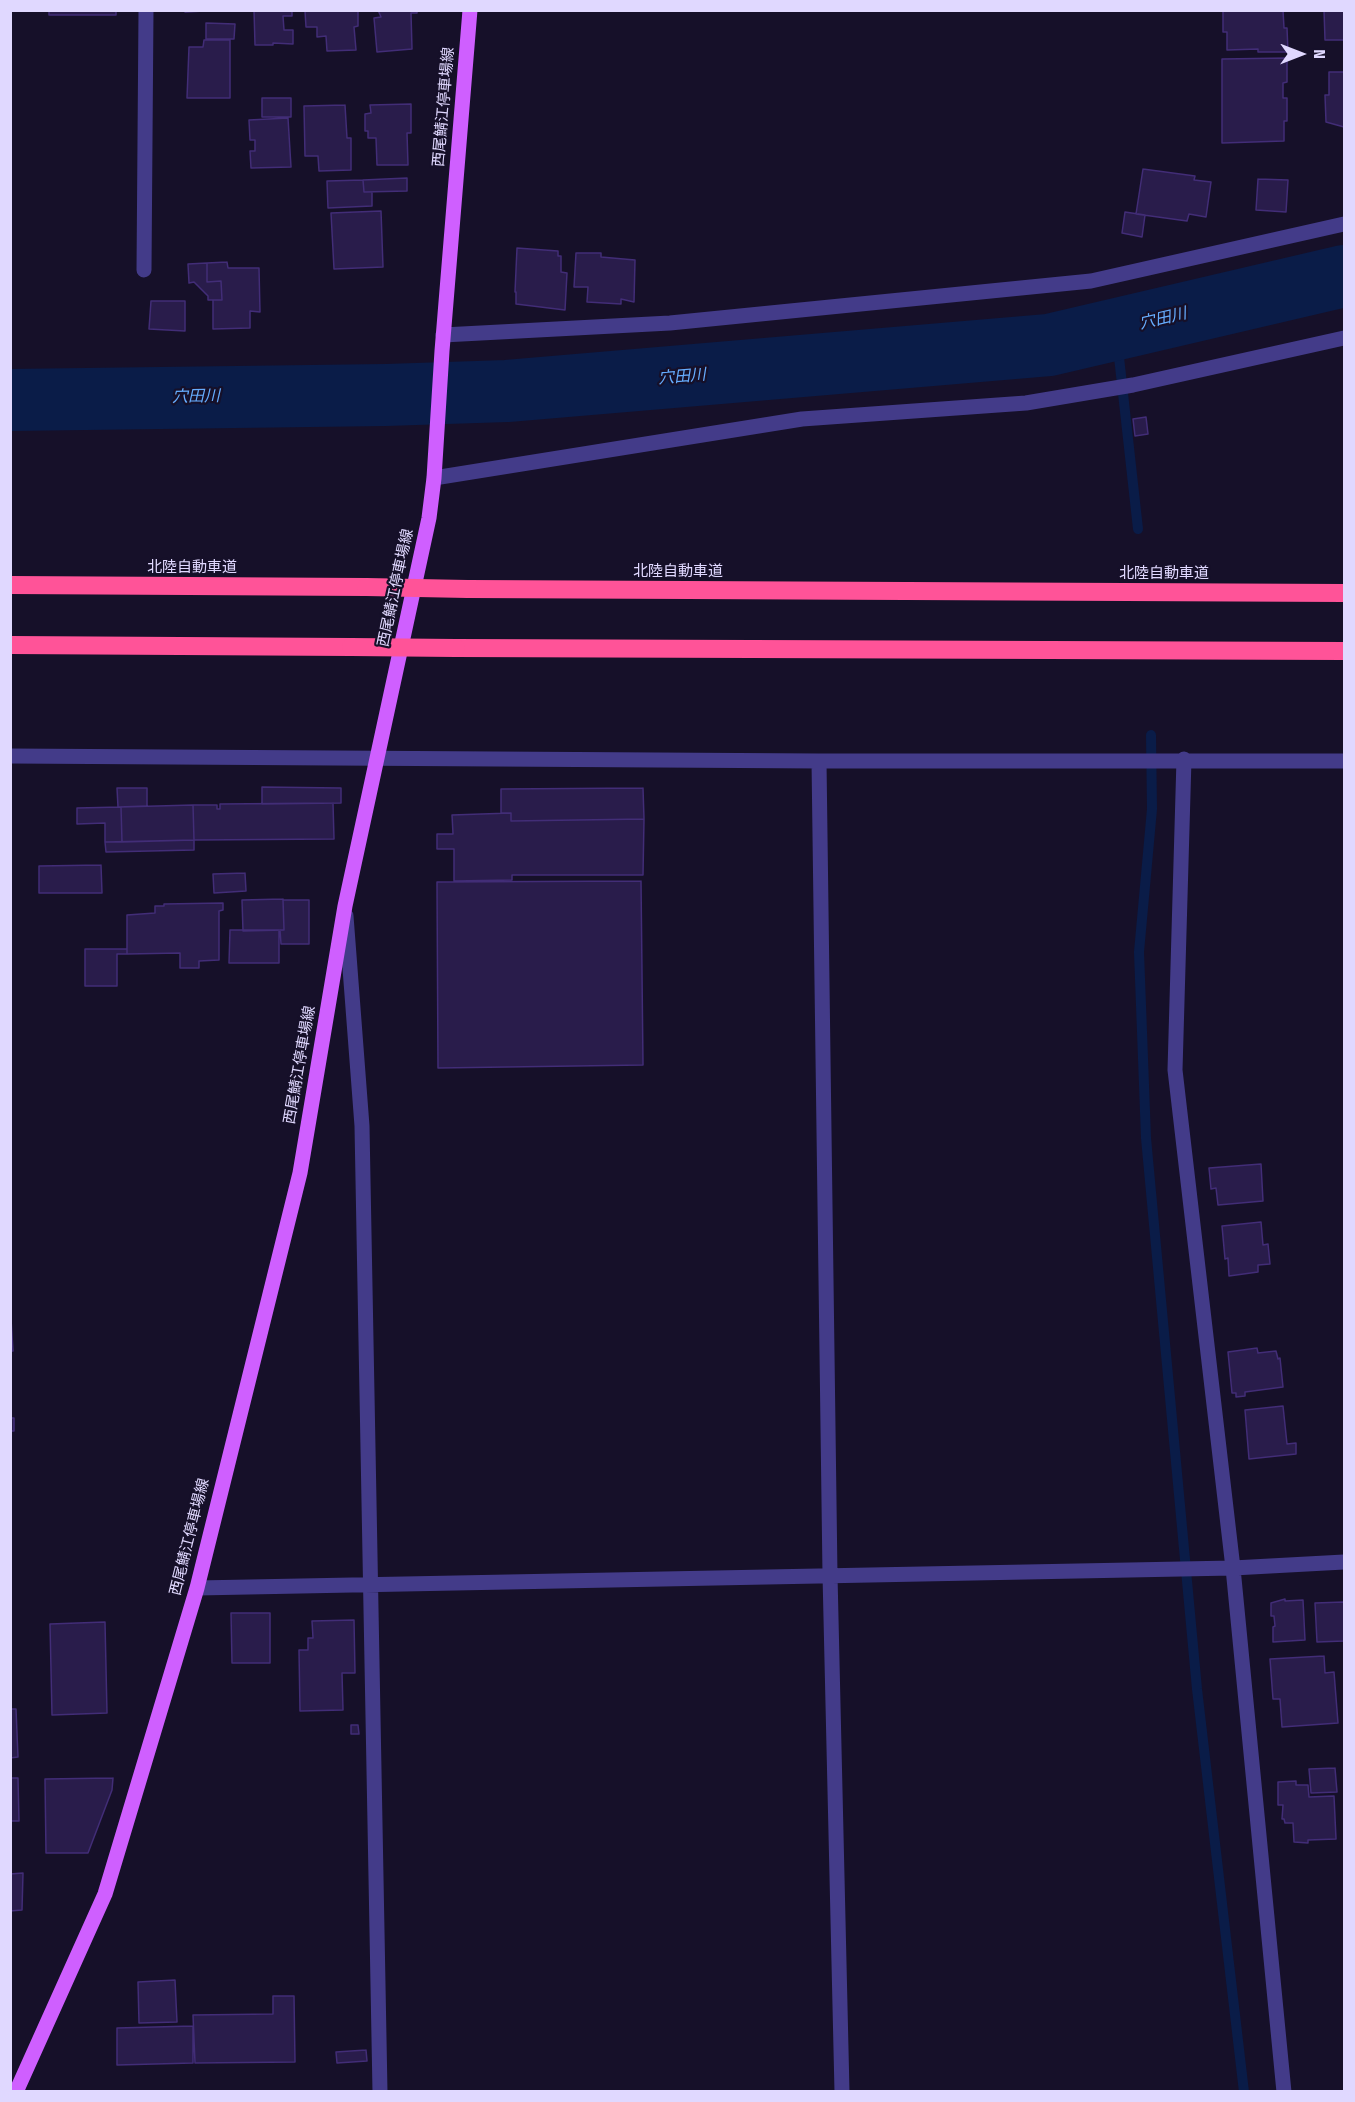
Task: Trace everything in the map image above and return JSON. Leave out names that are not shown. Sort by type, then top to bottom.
[{"type":"highway","name":"北陸自動車道","points":[[10,585],[1344,593]]},
{"type":"highway","points":[[10,645],[1344,651]]},
{"type":"main road","name":"西尾鯖江停車場線","points":[[16,2091],[105,1894],[196,1588],[300,1173],[345,906],[429,518],[470,10]]},
{"type":"street","points":[[144,270],[146,10]]},
{"type":"street","points":[[443,335],[670,323],[1091,281],[1344,224]]},
{"type":"street","points":[[434,478],[802,419],[1026,403],[1133,386],[1344,338]]},
{"type":"street","points":[[10,756],[819,761],[1344,760]]},
{"type":"street","points":[[1184,759],[1174,1070],[1233,1568],[1284,2091]]},
{"type":"street","points":[[819,761],[830,1575],[842,2091]]},
{"type":"street","points":[[345,906],[362,1126],[380,2091]]},
{"type":"street","points":[[196,1588],[1233,1568],[1344,1562]]},
{"type":"building","points":[[49,10],[116,10],[116,15],[49,15]]},
{"type":"building","points":[[185,10],[225,10],[185,12]]},
{"type":"building","points":[[254,10],[292,10],[292,16],[283,16],[284,30],[293,30],[293,44],[255,45]]},
{"type":"building","points":[[358,10],[358,26],[354,27],[356,50],[327,51],[326,36],[317,37],[317,27],[306,27],[305,11]]},
{"type":"building","points":[[378,10],[417,10],[417,13],[411,13],[412,49],[377,52],[374,18],[381,17]]},
{"type":"building","points":[[1223,10],[1283,10],[1284,28],[1287,28],[1288,52],[1258,52],[1258,49],[1227,50],[1227,32],[1223,32]]},
{"type":"building","points":[[1324,10],[1344,10],[1344,40],[1325,40]]},
{"type":"building","points":[[206,23],[235,24],[234,39],[206,39]]},
{"type":"building","points":[[204,40],[230,40],[230,98],[187,98],[189,47],[203,47]]},
{"type":"building","points":[[1287,58],[1287,82],[1283,83],[1283,98],[1287,98],[1284,141],[1222,143],[1222,59]]},
{"type":"building","points":[[1329,72],[1344,72],[1344,127],[1326,122],[1325,95],[1329,95]]},
{"type":"building","points":[[262,98],[291,98],[291,117],[262,117]]},
{"type":"building","points":[[411,104],[411,133],[407,133],[408,165],[377,165],[376,138],[368,138],[368,131],[365,131],[365,114],[371,113],[370,105]]},
{"type":"building","points":[[345,105],[347,138],[351,138],[351,170],[319,171],[318,156],[305,156],[304,106]]},
{"type":"building","points":[[288,118],[291,167],[251,168],[250,151],[255,151],[255,140],[250,140],[249,120]]},
{"type":"building","points":[[1143,169],[1195,176],[1194,180],[1211,182],[1206,217],[1189,214],[1187,221],[1136,214]]},
{"type":"building","points":[[407,178],[407,191],[364,192],[363,180]]},
{"type":"building","points":[[1258,179],[1288,180],[1286,212],[1256,210]]},
{"type":"building","points":[[363,180],[364,192],[372,192],[372,206],[328,208],[327,181]]},
{"type":"building","points":[[381,211],[383,267],[334,269],[331,213]]},
{"type":"building","points":[[1125,212],[1145,215],[1142,237],[1122,233]]},
{"type":"building","points":[[517,248],[558,251],[558,256],[561,256],[561,272],[567,273],[565,310],[516,304]]},
{"type":"building","points":[[576,253],[601,253],[601,257],[635,260],[634,302],[621,299],[621,304],[587,302],[588,287],[574,287]]},
{"type":"building","points":[[227,262],[228,268],[259,268],[260,312],[250,311],[250,328],[213,329],[213,300],[222,300],[221,281],[207,282],[207,263]]},
{"type":"building","points":[[207,263],[207,282],[221,281],[222,300],[208,300],[208,296],[194,282],[189,283],[188,264]]},
{"type":"building","points":[[151,301],[185,301],[185,331],[149,329]]},
{"type":"building","points":[[1146,417],[1148,434],[1135,436],[1133,419]]},
{"type":"building","points":[[262,787],[341,788],[341,803],[262,804]]},
{"type":"building","points":[[117,788],[147,788],[147,806],[118,807]]},
{"type":"building","points":[[643,788],[644,819],[511,821],[511,813],[501,813],[501,789]]},
{"type":"building","points":[[333,803],[334,839],[194,840],[193,805],[217,805],[217,809],[220,809],[220,804]]},
{"type":"building","points":[[193,805],[194,840],[122,842],[121,807]]},
{"type":"building","points":[[121,807],[122,842],[105,842],[105,823],[77,824],[77,808]]},
{"type":"building","points":[[511,813],[511,821],[644,819],[643,875],[512,875],[512,880],[454,881],[454,849],[437,849],[437,834],[453,834],[452,815]]},
{"type":"building","points":[[194,840],[194,850],[106,852],[105,842]]},
{"type":"building","points":[[101,865],[102,893],[39,893],[39,866]]},
{"type":"building","points":[[245,873],[246,891],[214,893],[213,874]]},
{"type":"building","points":[[641,881],[643,1065],[438,1068],[437,882]]},
{"type":"building","points":[[283,899],[284,930],[243,931],[242,900]]},
{"type":"building","points":[[283,900],[309,900],[309,944],[281,944],[280,930],[284,930]]},
{"type":"building","points":[[223,903],[223,910],[219,911],[219,960],[199,961],[199,968],[180,968],[180,953],[127,954],[127,915],[155,913],[155,906],[164,906],[164,904]]},
{"type":"building","points":[[230,930],[279,930],[279,963],[229,963]]},
{"type":"building","points":[[85,949],[127,949],[127,954],[117,954],[117,986],[85,986]]},
{"type":"building","points":[[1261,1164],[1263,1201],[1218,1205],[1216,1188],[1211,1189],[1209,1168]]},
{"type":"building","points":[[1261,1222],[1263,1245],[1268,1244],[1270,1264],[1258,1265],[1258,1272],[1229,1276],[1222,1226]]},
{"type":"building","points":[[10,1303],[13,1351],[10,1351]]},
{"type":"building","points":[[1257,1348],[1258,1353],[1276,1351],[1278,1359],[1280,1358],[1283,1387],[1245,1392],[1245,1396],[1236,1397],[1236,1393],[1232,1393],[1228,1352]]},
{"type":"building","points":[[1283,1406],[1287,1444],[1296,1443],[1296,1454],[1249,1459],[1245,1410]]},
{"type":"building","points":[[10,1418],[14,1418],[14,1431],[10,1431]]},
{"type":"building","points":[[1285,1599],[1285,1601],[1303,1600],[1305,1640],[1273,1642],[1273,1627],[1275,1626],[1274,1616],[1271,1616],[1271,1603]]},
{"type":"building","points":[[1344,1602],[1344,1641],[1317,1642],[1315,1603]]},
{"type":"building","points":[[231,1613],[270,1613],[270,1663],[232,1663]]},
{"type":"building","points":[[354,1620],[355,1673],[342,1673],[343,1710],[300,1711],[299,1650],[308,1650],[308,1638],[313,1638],[312,1621]]},
{"type":"building","points":[[105,1622],[107,1713],[52,1715],[50,1624]]},
{"type":"building","points":[[1324,1656],[1325,1673],[1334,1672],[1338,1723],[1282,1727],[1280,1699],[1273,1699],[1270,1659]]},
{"type":"building","points":[[10,1709],[16,1709],[18,1757],[10,1758]]},
{"type":"building","points":[[351,1725],[358,1725],[359,1734],[351,1734]]},
{"type":"building","points":[[1335,1768],[1337,1792],[1311,1793],[1309,1769]]},
{"type":"building","points":[[10,1778],[18,1778],[19,1821],[10,1821]]},
{"type":"building","points":[[113,1778],[112,1790],[88,1853],[46,1853],[45,1779]]},
{"type":"building","points":[[1296,1781],[1296,1785],[1308,1785],[1309,1797],[1334,1796],[1336,1839],[1308,1840],[1308,1843],[1294,1842],[1293,1823],[1285,1823],[1282,1819],[1283,1805],[1278,1805],[1278,1782]]},
{"type":"building","points":[[23,1873],[22,1910],[10,1911],[10,1874]]},
{"type":"building","points":[[175,1980],[177,2022],[139,2023],[138,1982]]},
{"type":"building","points":[[273,1996],[294,1996],[295,2062],[195,2063],[193,2015],[273,2014]]},
{"type":"building","points":[[193,2026],[193,2063],[117,2065],[117,2028]]},
{"type":"building","points":[[366,2050],[367,2061],[337,2063],[336,2052]]},
{"type":"waterway","name":"穴田川","points":[[10,400],[386,395],[507,391],[1049,345],[1344,276]]},
{"type":"waterway","points":[[1116,330],[1138,529]]},
{"type":"waterway","points":[[1151,735],[1152,809],[1139,952],[1146,1138],[1197,1689],[1244,2092]]}]
